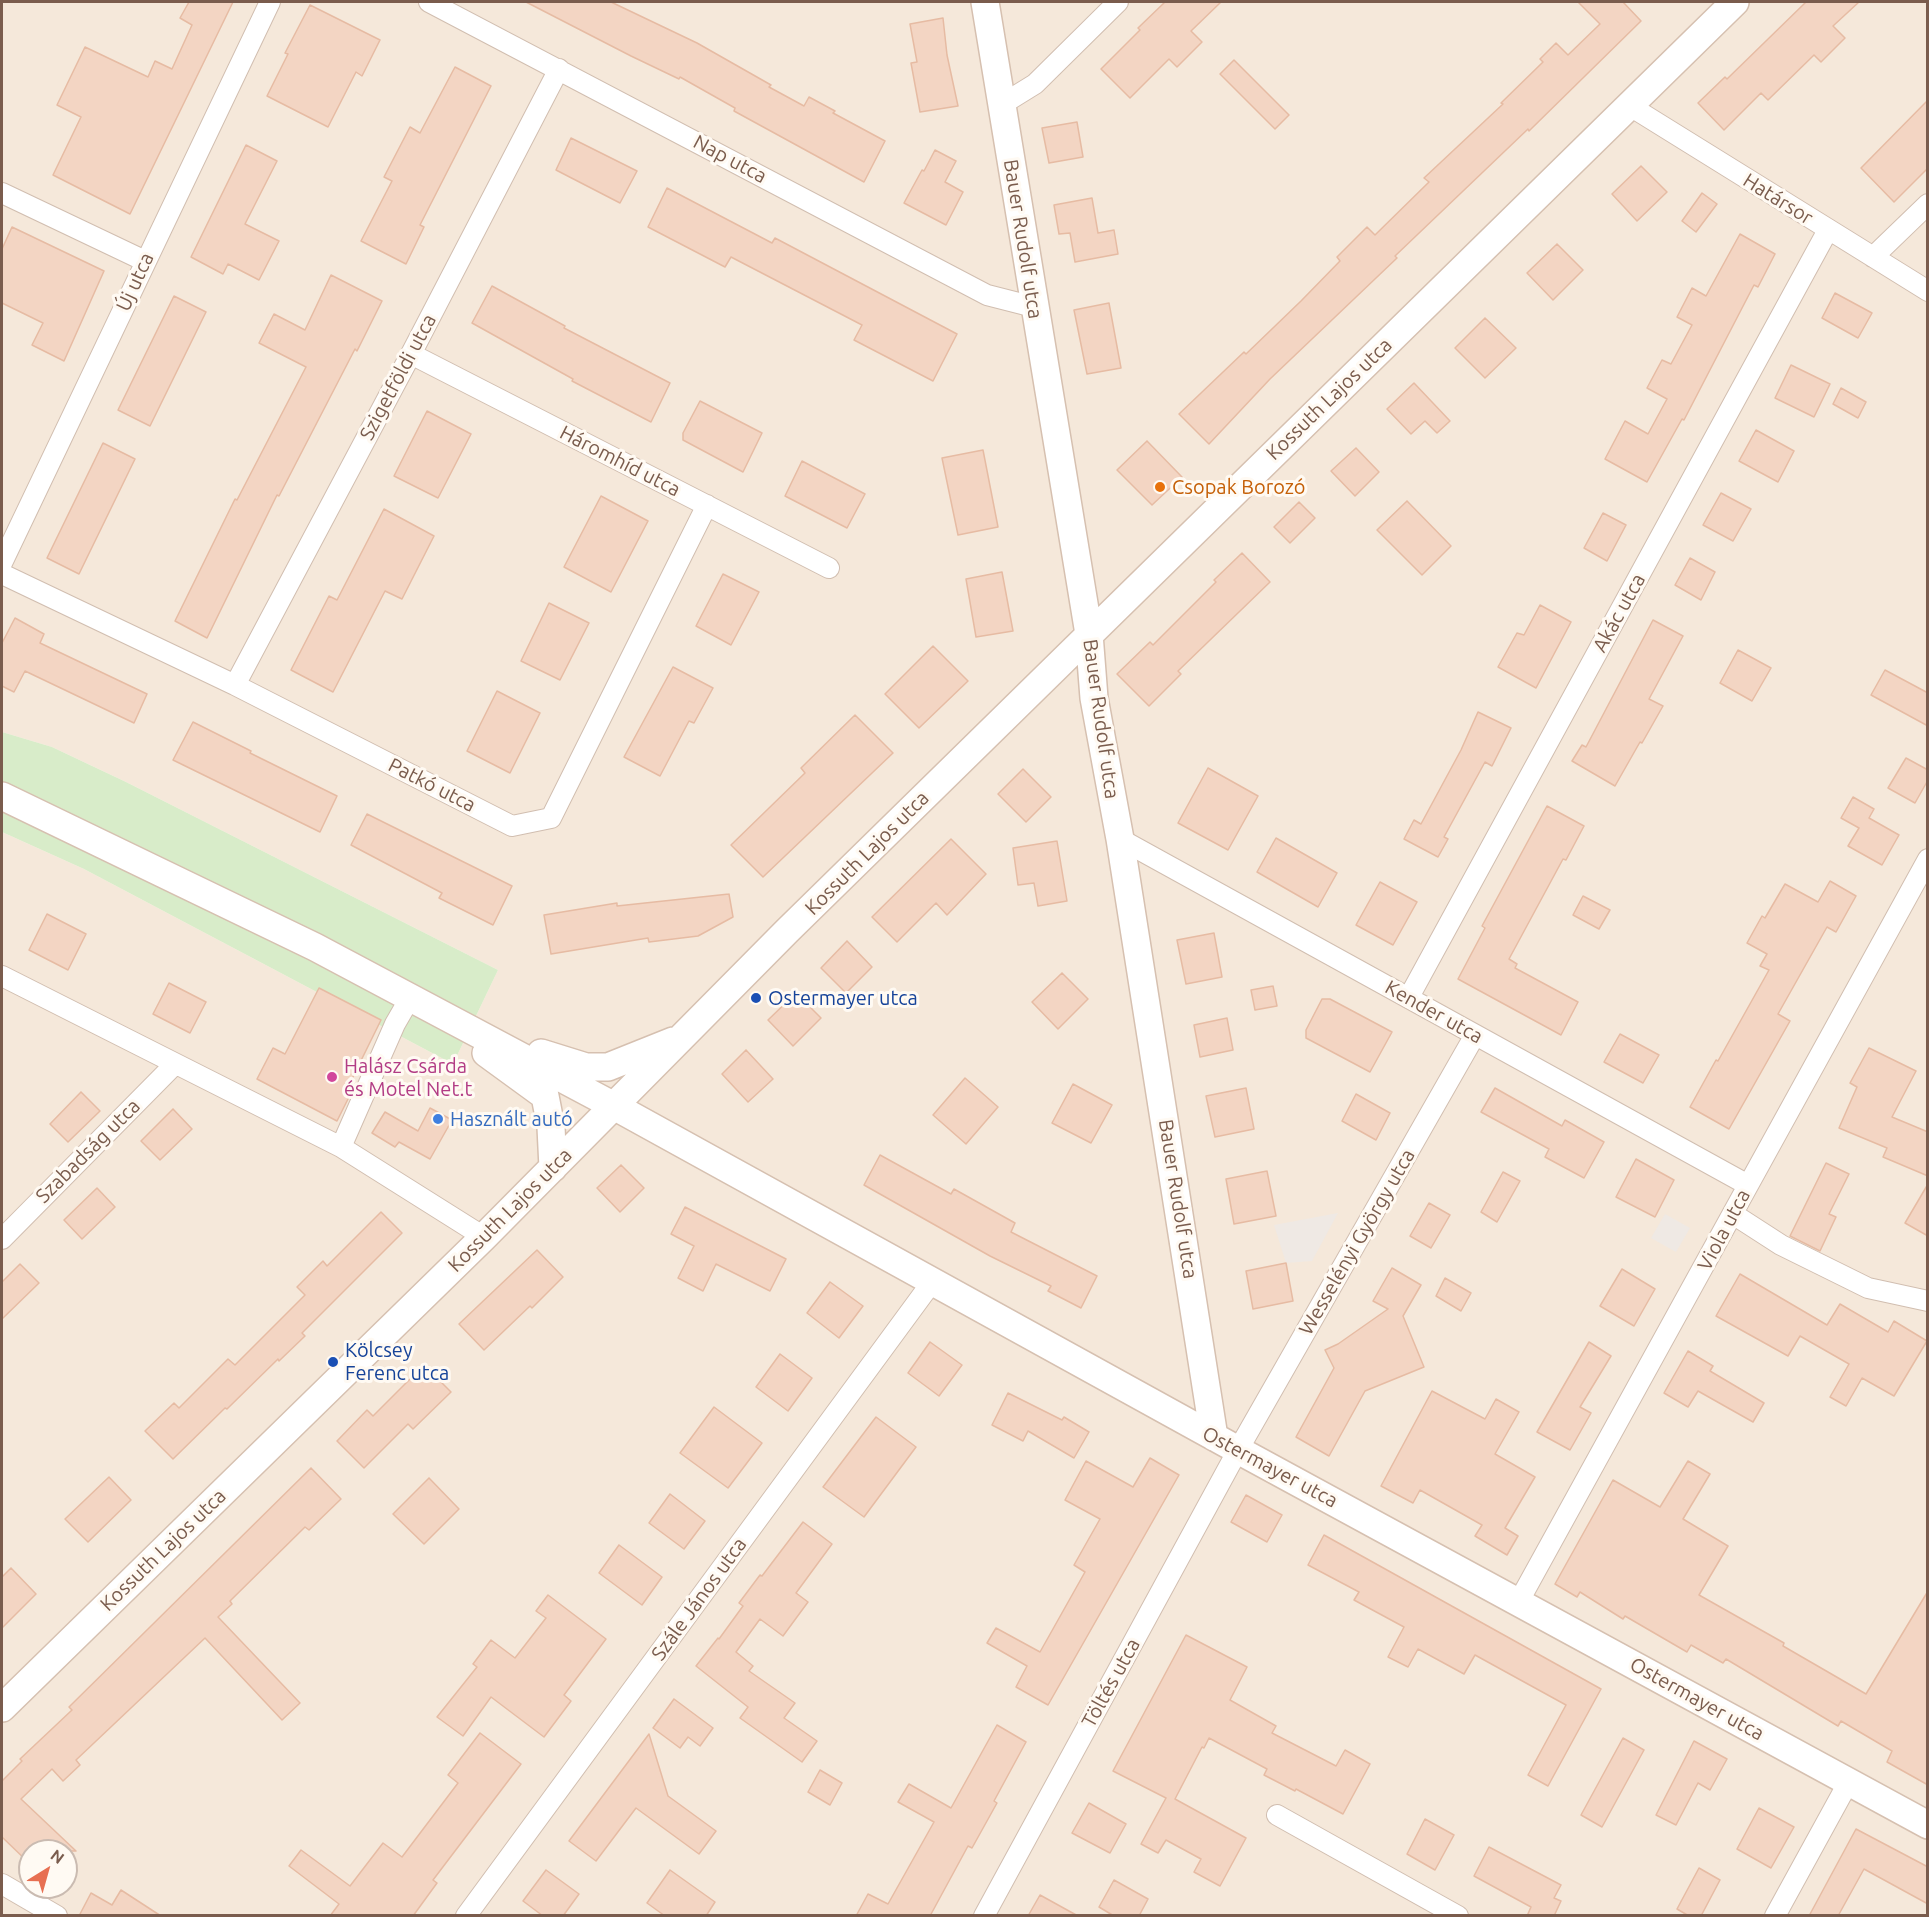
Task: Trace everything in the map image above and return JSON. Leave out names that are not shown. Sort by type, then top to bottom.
[{"type":"street","name":"Új utca","points":[[2,563],[270,2]]},
{"type":"street","name":"Nap utca","points":[[429,2],[987,295],[1034,307]]},
{"type":"street","name":"Bauer Rudolf utca","points":[[985,2],[1089,634],[1094,698],[1120,839],[1214,1437]]},
{"type":"street","points":[[1001,105],[1035,84],[1118,2]]},
{"type":"street","name":"Kossuth Lajos utca","points":[[2,1708],[484,1237],[683,1036],[1089,634],[1735,2]]},
{"type":"street","name":"Szigetföldi utca","points":[[235,685],[559,69]]},
{"type":"street","name":"Határsor","points":[[1630,105],[1928,291]]},
{"type":"street","points":[[2,193],[145,261]]},
{"type":"street","points":[[1873,257],[1928,204]]},
{"type":"street","name":"Akác utca","points":[[1409,997],[1828,230]]},
{"type":"street","name":"Háromhíd utca","points":[[411,354],[829,568]]},
{"type":"street","name":"Patkó utca","points":[[2,574],[235,685],[512,826],[551,818],[707,505]]},
{"type":"street","points":[[2,796],[295,937],[410,998],[464,1018],[543,1054],[586,1067],[608,1067],[683,1036]]},
{"type":"street","name":"Kender utca","points":[[1120,839],[1748,1185]]},
{"type":"street","name":"Viola utca","points":[[1519,1601],[1928,859]]},
{"type":"street","points":[[2,976],[341,1147],[484,1237]]},
{"type":"street","points":[[341,1147],[395,1024],[410,998]]},
{"type":"street","points":[[410,998],[545,1096],[551,1127],[552,1168]]},
{"type":"street","name":"Ostermayer utca","points":[[410,998],[614,1106],[1214,1437],[1519,1601],[1928,1826]]},
{"type":"street","name":"Wesselényi György utca","points":[[1238,1450],[1475,1035]]},
{"type":"street","name":"Szabadság utca","points":[[2,1239],[175,1064]]},
{"type":"street","points":[[1733,1214],[1781,1245],[1868,1288],[1928,1301]]},
{"type":"street","name":"Szále János utca","points":[[466,1916],[932,1282]]},
{"type":"street","name":"Töltés utca","points":[[984,1916],[1238,1450]]},
{"type":"street","points":[[1775,1916],[1848,1783]]},
{"type":"street","points":[[1277,1815],[1458,1916]]},
{"type":"street","points":[[2,1884],[57,1916]]},
{"type":"shaded area","points":[[2,2],[1927,2],[1927,1915],[2,1916],[2,832],[84,869],[453,1064],[498,970],[52,747],[2,732]]},
{"type":"shaded area","points":[[1338,1213],[1312,1261],[1286,1263],[1274,1225]]},
{"type":"shaded area","points":[[1665,1214],[1690,1228],[1676,1252],[1651,1238]]},
{"type":"green space","points":[[2,732],[52,747],[126,782],[498,970],[453,1064],[84,869],[2,832]]},
{"type":"building","points":[[189,2],[233,2],[130,214],[53,175],[81,117],[57,105],[85,47],[148,77],[155,61],[172,69],[192,25],[180,18]]},
{"type":"building","points":[[526,2],[611,2],[697,43],[804,106],[809,97],[835,111],[833,113],[885,141],[864,182],[734,111],[735,108],[680,77],[679,79],[631,56]]},
{"type":"building","points":[[1165,2],[1221,2],[1191,31],[1202,42],[1177,67],[1169,59],[1130,98],[1101,69]]},
{"type":"building","points":[[1578,2],[1623,2],[1641,21],[1529,131],[1528,129],[1395,256],[1397,258],[1270,379],[1209,444],[1179,414],[1301,301],[1340,261],[1337,257],[1367,227],[1375,235],[1429,182],[1424,178],[1503,104],[1501,103],[1543,62],[1540,59],[1556,43],[1568,55],[1600,24]]},
{"type":"building","points":[[1806,2],[1859,2],[1833,26],[1845,38],[1821,62],[1814,55],[1768,100],[1761,93],[1724,130],[1698,103],[1725,77],[1727,79]]},
{"type":"building","points":[[310,5],[380,40],[362,76],[356,72],[328,127],[267,96],[288,54],[285,53]]},
{"type":"building","points":[[943,18],[947,55],[958,106],[920,112],[911,63],[917,62],[910,24]]},
{"type":"building","points":[[1234,60],[1289,115],[1275,129],[1220,74]]},
{"type":"building","points":[[455,67],[491,86],[420,225],[424,227],[406,264],[361,241],[392,181],[384,177],[410,127],[420,133]]},
{"type":"building","points":[[1928,100],[1928,168],[1894,202],[1861,168]]},
{"type":"building","points":[[1077,122],[1083,157],[1049,163],[1042,128]]},
{"type":"building","points":[[571,138],[637,171],[620,203],[556,170]]},
{"type":"building","points":[[246,145],[277,161],[245,224],[279,241],[259,280],[228,264],[223,274],[191,257]]},
{"type":"building","points":[[935,150],[956,161],[945,182],[963,192],[946,225],[904,203]]},
{"type":"building","points":[[1641,166],[1667,192],[1637,221],[1612,194]]},
{"type":"building","points":[[667,188],[772,243],[775,238],[957,334],[933,381],[854,340],[862,325],[731,257],[725,267],[648,227]]},
{"type":"building","points":[[1702,193],[1717,204],[1696,232],[1682,221]]},
{"type":"building","points":[[1092,198],[1098,233],[1114,230],[1118,254],[1075,262],[1070,233],[1059,234],[1054,205]]},
{"type":"building","points":[[12,227],[104,271],[64,361],[32,345],[43,323],[2,303],[2,249]]},
{"type":"building","points":[[1740,234],[1775,254],[1758,287],[1754,285],[1684,420],[1682,419],[1647,482],[1605,459],[1625,421],[1648,434],[1667,399],[1647,388],[1662,360],[1671,364],[1692,325],[1677,317],[1692,288],[1706,296]]},
{"type":"building","points":[[1557,244],[1583,270],[1553,300],[1527,273]]},
{"type":"building","points":[[331,275],[382,301],[279,496],[277,495],[207,638],[175,621],[235,499],[237,500],[306,367],[259,343],[274,314],[305,330]]},
{"type":"building","points":[[492,286],[565,326],[564,328],[670,383],[651,422],[572,381],[573,379],[472,323]]},
{"type":"building","points":[[1835,293],[1872,313],[1858,338],[1822,318]]},
{"type":"building","points":[[174,296],[206,312],[150,426],[118,410]]},
{"type":"building","points":[[1109,303],[1121,368],[1087,374],[1074,310]]},
{"type":"building","points":[[1485,318],[1516,348],[1485,378],[1455,348]]},
{"type":"building","points":[[1791,365],[1830,384],[1814,417],[1775,398]]},
{"type":"building","points":[[1414,383],[1450,421],[1437,433],[1425,421],[1411,434],[1387,409]]},
{"type":"building","points":[[1841,388],[1866,402],[1858,418],[1833,404]]},
{"type":"building","points":[[700,401],[762,433],[743,472],[683,440],[683,433]]},
{"type":"building","points":[[427,411],[471,434],[438,498],[394,476]]},
{"type":"building","points":[[1756,430],[1794,451],[1778,482],[1739,461]]},
{"type":"building","points":[[1147,441],[1182,477],[1152,505],[1117,470]]},
{"type":"building","points":[[103,443],[135,459],[79,574],[47,558]]},
{"type":"building","points":[[1356,448],[1379,472],[1355,496],[1331,471]]},
{"type":"building","points":[[983,450],[998,527],[958,535],[942,458]]},
{"type":"building","points":[[802,461],[865,494],[847,528],[785,496]]},
{"type":"building","points":[[1721,493],[1751,509],[1733,541],[1703,525]]},
{"type":"building","points":[[601,496],[648,521],[611,592],[564,567]]},
{"type":"building","points":[[1407,501],[1451,546],[1422,575],[1377,530]]},
{"type":"building","points":[[1299,502],[1315,518],[1290,543],[1274,527]]},
{"type":"building","points":[[384,509],[434,536],[402,599],[385,591],[333,692],[291,670],[329,596],[337,600]]},
{"type":"building","points":[[1603,513],[1626,525],[1607,561],[1584,548]]},
{"type":"building","points":[[1242,553],[1270,582],[1178,671],[1181,674],[1149,706],[1117,674],[1150,642],[1153,645]]},
{"type":"building","points":[[1690,558],[1715,572],[1701,600],[1675,585]]},
{"type":"building","points":[[1002,572],[1013,631],[976,637],[966,579]]},
{"type":"building","points":[[723,574],[759,592],[731,645],[696,626]]},
{"type":"building","points":[[549,603],[589,623],[560,680],[521,661]]},
{"type":"building","points":[[1540,605],[1571,622],[1536,688],[1498,667],[1517,633],[1524,635]]},
{"type":"building","points":[[15,618],[44,634],[40,643],[147,694],[134,723],[25,671],[14,692],[2,686],[2,643]]},
{"type":"building","points":[[1653,620],[1683,636],[1649,699],[1663,706],[1615,786],[1572,761],[1582,745],[1586,747]]},
{"type":"building","points":[[933,646],[968,681],[919,728],[885,694]]},
{"type":"building","points":[[1738,650],[1771,668],[1752,701],[1720,683]]},
{"type":"building","points":[[673,667],[713,688],[694,723],[689,721],[660,776],[624,757]]},
{"type":"building","points":[[1885,670],[1928,693],[1928,726],[1871,695]]},
{"type":"building","points":[[497,691],[540,713],[510,773],[467,751]]},
{"type":"building","points":[[1478,712],[1511,728],[1492,766],[1485,762],[1444,837],[1448,839],[1438,857],[1404,839],[1414,820],[1421,824],[1461,750]]},
{"type":"building","points":[[855,715],[893,753],[763,877],[731,845],[805,773],[801,768]]},
{"type":"building","points":[[193,722],[337,796],[320,832],[173,760]]},
{"type":"building","points":[[1906,758],[1928,770],[1928,780],[1915,803],[1888,788]]},
{"type":"building","points":[[1208,768],[1258,796],[1228,850],[1178,823]]},
{"type":"building","points":[[1023,769],[1051,797],[1026,822],[998,794]]},
{"type":"building","points":[[1853,797],[1874,809],[1869,818],[1899,835],[1882,865],[1848,846],[1859,828],[1841,818]]},
{"type":"building","points":[[1547,806],[1584,826],[1566,860],[1563,859],[1509,959],[1517,964],[1515,968],[1578,1002],[1561,1035],[1458,979],[1485,928],[1482,926]]},
{"type":"building","points":[[367,814],[512,886],[493,925],[439,898],[442,893],[351,845]]},
{"type":"building","points":[[1276,838],[1337,873],[1318,907],[1257,872]]},
{"type":"building","points":[[951,839],[986,874],[947,915],[936,903],[897,942],[872,917]]},
{"type":"building","points":[[1057,841],[1067,901],[1038,906],[1034,883],[1018,885],[1013,848]]},
{"type":"building","points":[[1830,881],[1856,896],[1836,932],[1827,927],[1778,1014],[1790,1021],[1729,1129],[1690,1107],[1769,970],[1760,966],[1767,954],[1747,943],[1762,916],[1765,918],[1785,884],[1818,902]]},
{"type":"building","points":[[1380,882],[1417,902],[1393,945],[1356,925]]},
{"type":"building","points":[[729,894],[733,917],[698,936],[649,942],[648,938],[551,954],[544,915],[617,903],[617,906]]},
{"type":"building","points":[[1583,896],[1610,910],[1599,929],[1573,915]]},
{"type":"building","points":[[47,914],[86,934],[68,970],[29,950]]},
{"type":"building","points":[[1214,933],[1222,977],[1186,984],[1177,940]]},
{"type":"building","points":[[847,941],[872,967],[846,993],[821,968]]},
{"type":"building","points":[[1062,973],[1088,999],[1058,1029],[1032,1002]]},
{"type":"building","points":[[169,983],[206,1002],[190,1033],[153,1014]]},
{"type":"building","points":[[1273,986],[1277,1006],[1255,1010],[1251,990]]},
{"type":"building","points":[[319,988],[381,1020],[348,1087],[353,1089],[337,1121],[257,1079],[273,1048],[285,1054]]},
{"type":"building","points":[[796,993],[821,1018],[793,1046],[768,1020]]},
{"type":"building","points":[[1322,999],[1330,999],[1392,1032],[1370,1072],[1306,1038],[1306,1030]]},
{"type":"building","points":[[1227,1018],[1233,1050],[1200,1057],[1194,1025]]},
{"type":"building","points":[[1620,1034],[1659,1055],[1643,1083],[1604,1062]]},
{"type":"building","points":[[1869,1048],[1916,1071],[1892,1117],[1928,1132],[1928,1176],[1883,1157],[1887,1148],[1839,1128],[1857,1087],[1850,1083]]},
{"type":"building","points":[[746,1050],[773,1079],[748,1102],[722,1074]]},
{"type":"building","points":[[965,1078],[998,1107],[966,1144],[933,1115]]},
{"type":"building","points":[[1073,1084],[1112,1105],[1091,1143],[1052,1123]]},
{"type":"building","points":[[1246,1088],[1254,1129],[1215,1137],[1206,1096]]},
{"type":"building","points":[[1495,1088],[1562,1126],[1565,1120],[1604,1142],[1584,1178],[1545,1157],[1549,1149],[1481,1112]]},
{"type":"building","points":[[81,1092],[100,1111],[68,1142],[50,1124]]},
{"type":"building","points":[[1356,1094],[1390,1113],[1376,1140],[1342,1121]]},
{"type":"building","points":[[430,1108],[452,1120],[430,1159],[399,1142],[395,1147],[372,1133],[385,1112],[418,1131]]},
{"type":"building","points":[[173,1109],[192,1129],[160,1160],[141,1141]]},
{"type":"building","points":[[880,1155],[951,1194],[954,1189],[1015,1223],[1011,1232],[1097,1276],[1081,1308],[1048,1291],[1051,1286],[990,1256],[864,1185]]},
{"type":"building","points":[[1636,1159],[1674,1180],[1655,1217],[1616,1197]]},
{"type":"building","points":[[1826,1163],[1849,1174],[1829,1214],[1836,1217],[1820,1251],[1790,1236]]},
{"type":"building","points":[[621,1165],[644,1188],[620,1212],[597,1188]]},
{"type":"building","points":[[1267,1171],[1276,1216],[1234,1224],[1226,1179]]},
{"type":"building","points":[[1503,1172],[1520,1181],[1497,1222],[1481,1212]]},
{"type":"building","points":[[1928,1184],[1928,1236],[1905,1223]]},
{"type":"building","points":[[97,1188],[115,1207],[82,1239],[64,1220]]},
{"type":"building","points":[[1429,1203],[1450,1215],[1431,1248],[1410,1236]]},
{"type":"building","points":[[685,1207],[786,1259],[770,1291],[716,1264],[703,1291],[678,1278],[694,1246],[671,1234]]},
{"type":"building","points":[[381,1212],[402,1233],[302,1333],[305,1336],[227,1409],[225,1408],[173,1459],[145,1431],[174,1403],[179,1408],[228,1359],[235,1365],[305,1295],[297,1287],[323,1261],[327,1266]]},
{"type":"building","points":[[537,1250],[563,1277],[484,1350],[459,1324]]},
{"type":"building","points":[[1286,1263],[1293,1301],[1253,1309],[1246,1271]]},
{"type":"building","points":[[20,1264],[39,1283],[2,1319],[2,1282]]},
{"type":"building","points":[[1392,1268],[1421,1285],[1403,1316],[1424,1367],[1365,1391],[1329,1456],[1296,1437],[1334,1368],[1325,1350],[1338,1344],[1388,1309],[1373,1301]]},
{"type":"building","points":[[1622,1269],[1655,1289],[1634,1326],[1600,1306]]},
{"type":"building","points":[[1740,1274],[1827,1325],[1840,1304],[1888,1332],[1894,1321],[1927,1341],[1894,1396],[1862,1378],[1846,1406],[1830,1397],[1849,1364],[1800,1336],[1788,1356],[1716,1316]]},
{"type":"building","points":[[1445,1278],[1471,1293],[1461,1311],[1436,1296]]},
{"type":"building","points":[[830,1282],[863,1306],[839,1338],[807,1313]]},
{"type":"building","points":[[930,1342],[962,1365],[939,1396],[908,1373]]},
{"type":"building","points":[[1589,1342],[1611,1356],[1580,1407],[1591,1413],[1570,1450],[1537,1432]]},
{"type":"building","points":[[1688,1351],[1713,1366],[1710,1371],[1764,1403],[1753,1422],[1698,1391],[1688,1407],[1664,1393]]},
{"type":"building","points":[[780,1354],[812,1378],[788,1411],[756,1387]]},
{"type":"building","points":[[424,1365],[451,1392],[413,1429],[408,1424],[364,1468],[337,1441],[367,1410],[373,1416]]},
{"type":"building","points":[[1432,1391],[1485,1419],[1496,1399],[1519,1412],[1495,1454],[1535,1477],[1505,1528],[1518,1536],[1507,1555],[1475,1536],[1482,1525],[1420,1490],[1413,1503],[1381,1486]]},
{"type":"building","points":[[1008,1393],[1062,1420],[1064,1417],[1089,1432],[1074,1458],[1028,1431],[1023,1441],[992,1425]]},
{"type":"building","points":[[714,1407],[762,1443],[728,1488],[680,1453]]},
{"type":"building","points":[[876,1417],[916,1447],[864,1517],[823,1487]]},
{"type":"building","points":[[1150,1458],[1179,1475],[1048,1705],[1016,1687],[1027,1666],[987,1643],[996,1628],[1040,1652],[1085,1572],[1074,1565],[1100,1519],[1065,1500],[1086,1461],[1133,1487]]},
{"type":"building","points":[[1688,1461],[1710,1474],[1683,1519],[1728,1546],[1699,1595],[1784,1643],[1783,1646],[1866,1694],[1928,1591],[1928,1785],[1887,1762],[1892,1751],[1841,1721],[1838,1726],[1726,1659],[1723,1663],[1691,1645],[1687,1652],[1625,1616],[1623,1619],[1580,1592],[1577,1597],[1555,1584],[1613,1480],[1660,1507]]},
{"type":"building","points":[[311,1468],[341,1499],[309,1530],[305,1527],[230,1601],[232,1604],[218,1617],[300,1703],[282,1720],[205,1638],[76,1760],[80,1765],[63,1781],[52,1769],[21,1799],[63,1839],[18,1839],[18,1852],[2,1837],[2,1779],[72,1710],[69,1707]]},
{"type":"building","points":[[109,1477],[131,1500],[88,1542],[65,1519]]},
{"type":"building","points":[[429,1478],[459,1509],[424,1544],[393,1514]]},
{"type":"building","points":[[670,1494],[705,1521],[684,1549],[649,1523]]},
{"type":"building","points":[[1246,1495],[1282,1515],[1267,1542],[1231,1522]]},
{"type":"building","points":[[803,1522],[832,1544],[796,1593],[808,1602],[783,1636],[760,1619],[736,1652],[753,1666],[749,1671],[795,1703],[784,1718],[817,1741],[802,1762],[740,1718],[748,1707],[696,1666],[743,1606],[739,1603]]},
{"type":"building","points":[[1324,1535],[1601,1689],[1548,1786],[1528,1775],[1566,1705],[1475,1655],[1464,1674],[1418,1649],[1408,1667],[1388,1657],[1404,1627],[1354,1600],[1359,1592],[1308,1565]]},
{"type":"building","points":[[619,1545],[662,1577],[642,1605],[599,1573]]},
{"type":"building","points":[[11,1568],[36,1594],[2,1628],[2,1577]]},
{"type":"building","points":[[548,1595],[606,1639],[564,1695],[571,1701],[544,1737],[491,1697],[463,1736],[437,1717],[477,1667],[473,1664],[491,1640],[515,1658],[546,1618],[536,1611]]},
{"type":"building","points":[[1186,1635],[1247,1667],[1230,1700],[1276,1726],[1272,1733],[1336,1766],[1345,1750],[1370,1764],[1343,1814],[1264,1775],[1267,1769],[1209,1738],[1175,1799],[1246,1838],[1220,1886],[1194,1872],[1201,1859],[1166,1840],[1158,1853],[1141,1844],[1166,1798],[1113,1771]]},
{"type":"building","points":[[674,1699],[713,1728],[700,1746],[688,1737],[680,1748],[653,1728]]},
{"type":"building","points":[[997,1725],[1026,1742],[994,1801],[997,1803],[972,1848],[968,1846],[930,1916],[856,1916],[868,1894],[888,1904],[934,1822],[898,1802],[909,1784],[951,1808]]},
{"type":"building","points":[[480,1733],[521,1764],[433,1880],[437,1883],[413,1916],[330,1916],[339,1904],[289,1866],[301,1850],[350,1886],[383,1843],[402,1857],[458,1783],[448,1775]]},
{"type":"building","points":[[649,1734],[668,1796],[716,1831],[699,1854],[636,1808],[596,1861],[569,1841]]},
{"type":"building","points":[[1623,1738],[1644,1750],[1602,1827],[1581,1815]]},
{"type":"building","points":[[1694,1741],[1727,1759],[1710,1790],[1698,1783],[1676,1825],[1656,1815]]},
{"type":"building","points":[[820,1770],[842,1783],[830,1805],[808,1792]]},
{"type":"building","points":[[1089,1803],[1126,1824],[1110,1853],[1072,1833]]},
{"type":"building","points":[[1759,1808],[1794,1827],[1771,1868],[1737,1849]]},
{"type":"building","points":[[1425,1819],[1454,1835],[1435,1870],[1407,1854]]},
{"type":"building","points":[[1856,1829],[1928,1867],[1928,1904],[1864,1869],[1838,1916],[1809,1916]]},
{"type":"building","points":[[1489,1847],[1561,1885],[1554,1898],[1561,1901],[1554,1916],[1527,1916],[1531,1907],[1474,1876]]},
{"type":"building","points":[[1699,1868],[1720,1880],[1701,1916],[1689,1916],[1677,1909]]},
{"type":"building","points":[[546,1870],[579,1894],[563,1916],[543,1916],[523,1901]]},
{"type":"building","points":[[670,1870],[715,1902],[706,1916],[665,1916],[647,1903]]},
{"type":"building","points":[[1114,1880],[1148,1899],[1139,1916],[1114,1916],[1099,1907]]},
{"type":"building","points":[[121,1890],[161,1916],[79,1916],[91,1893],[112,1905]]},
{"type":"building","points":[[1040,1895],[1078,1916],[1028,1916]]},
{"type":"place","name":"Csopak Borozó","points":[[1160,487]]},
{"type":"place","name":"Ostermayer utca","points":[[756,998]]},
{"type":"place","name":"Halász Csárda és Motel Net.t","points":[[332,1077]]},
{"type":"place","name":"Használt autó","points":[[438,1119]]},
{"type":"place","name":"Kölcsey Ferenc utca","points":[[333,1362]]}]
